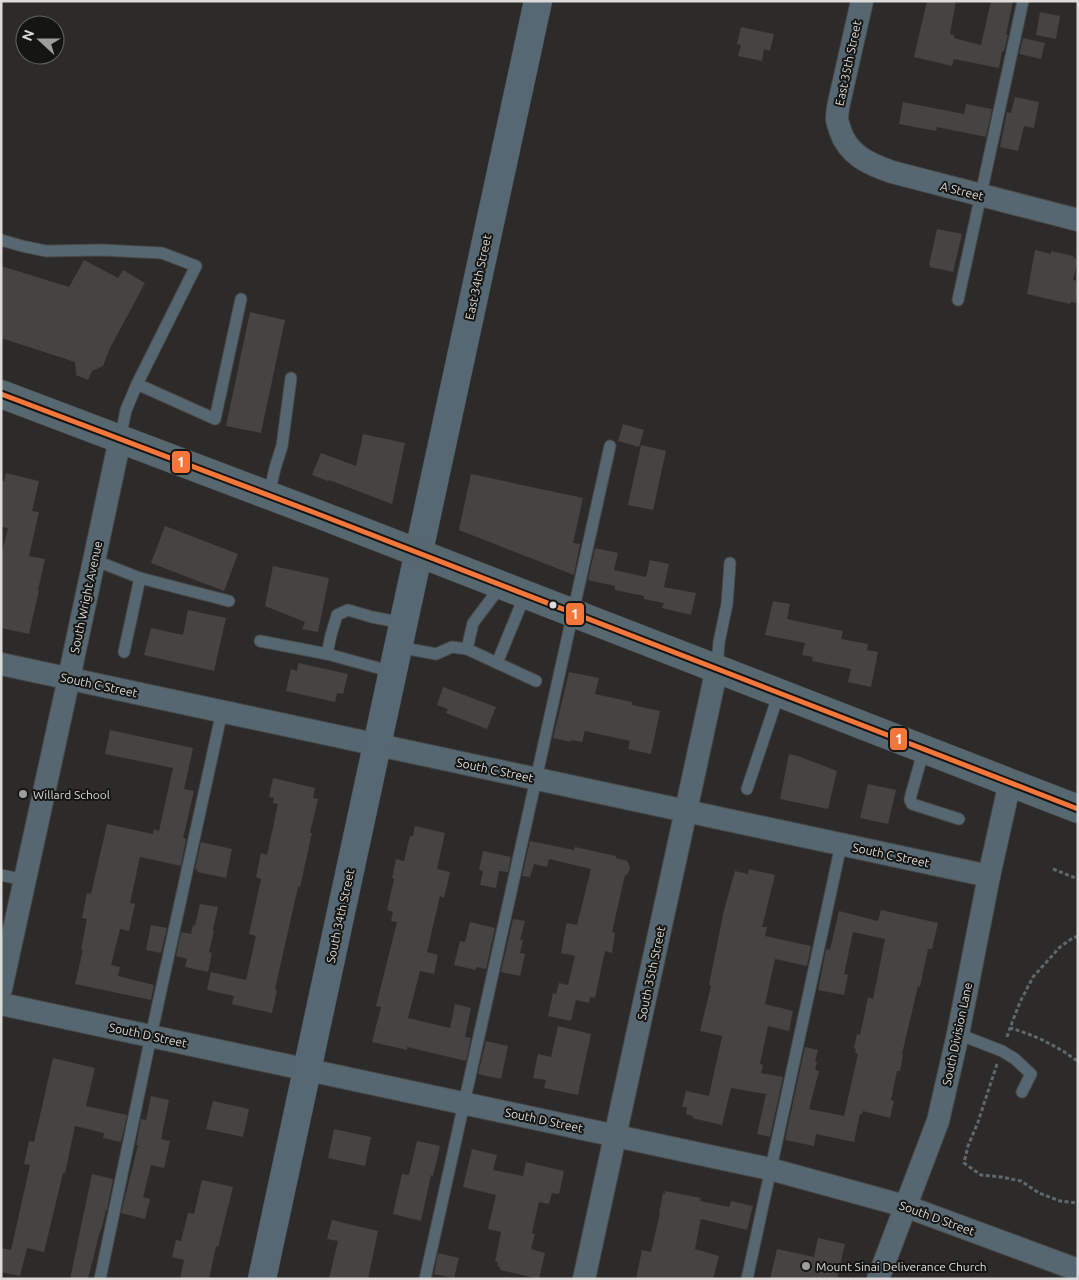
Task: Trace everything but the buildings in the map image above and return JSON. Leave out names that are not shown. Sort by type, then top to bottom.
[{"type":"main road","points":[[1,394],[573,612],[1078,809]]},
{"type":"street","name":"East 35th Street","points":[[851,151],[842,136],[837,119],[862,1]]},
{"type":"street","name":"East 34th Street","points":[[418,553],[536,13]]},
{"type":"street","name":"A Street","points":[[851,151],[880,168],[1078,220]]},
{"type":"street","name":"South Wright Avenue","points":[[1,989],[120,439]]},
{"type":"street","name":"South 34th Street","points":[[262,1279],[418,553]]},
{"type":"street","name":"South C Street","points":[[1,664],[989,876]]},
{"type":"street","name":"South 35th Street","points":[[584,1279],[717,668]]},
{"type":"street","name":"South Division Lane","points":[[878,1279],[938,1121],[1010,782]]},
{"type":"street","name":"South D Street","points":[[1,1004],[770,1168],[905,1206],[1078,1270]]},
{"type":"lane","points":[[958,300],[1022,1]]},
{"type":"lane","points":[[1,240],[46,251],[102,250],[162,253],[196,266],[137,384],[126,410],[120,439]]},
{"type":"lane","points":[[137,384],[215,420],[241,299]]},
{"type":"lane","points":[[269,495],[282,446],[291,378]]},
{"type":"lane","points":[[425,1279],[610,446]]},
{"type":"lane","points":[[94,560],[140,578],[229,601]]},
{"type":"lane","points":[[717,668],[719,642],[727,604],[730,563]]},
{"type":"lane","points":[[124,652],[140,578]]},
{"type":"lane","points":[[467,649],[473,623],[513,589]]},
{"type":"lane","points":[[498,663],[513,589]]},
{"type":"lane","points":[[328,654],[330,635],[337,615],[348,610],[372,617],[398,647]]},
{"type":"lane","points":[[260,641],[328,654],[398,647],[436,654],[452,647],[467,649],[536,681]]},
{"type":"lane","points":[[747,789],[780,692]]},
{"type":"lane","points":[[100,1279],[222,711]]},
{"type":"lane","points":[[924,749],[911,795],[910,800],[912,804],[960,818]]},
{"type":"lane","points":[[747,1279],[841,845]]},
{"type":"lane","points":[[1,875],[25,880]]},
{"type":"lane","points":[[958,1034],[1002,1050],[1015,1059],[1031,1074],[1022,1092]]},
{"type":"path","points":[[1053,869],[1078,879]]},
{"type":"path","points":[[1078,937],[1060,947],[1033,977],[1020,1002],[968,1146],[964,1163],[981,1175],[1021,1181],[1038,1193],[1078,1203]]},
{"type":"path","points":[[1010,1028],[1039,1039],[1078,1061]]},
{"type":"transit line","name":"1","points":[[1,394],[318,514],[1078,809]]},
{"type":"place","name":"Willard School","points":[[23,794]]},
{"type":"place","name":"Mount Sinai Deliverance Church","points":[[806,1266]]}]
